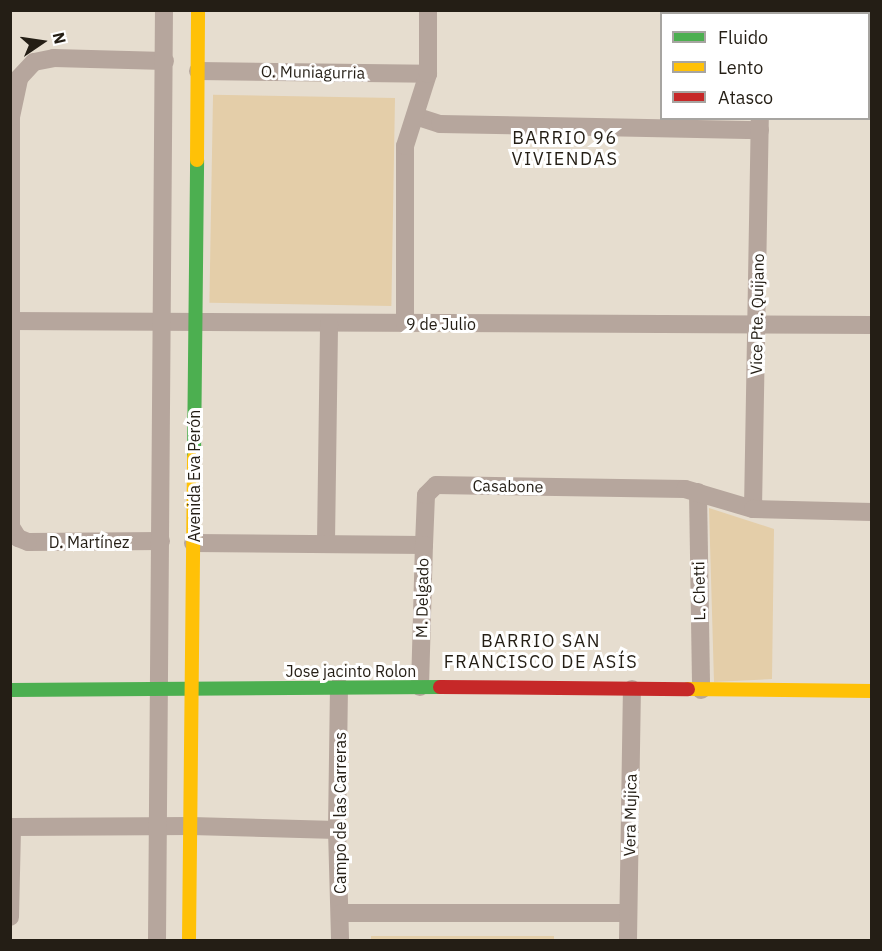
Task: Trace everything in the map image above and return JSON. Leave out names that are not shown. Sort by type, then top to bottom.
[{"type":"street","name":"Avenida Eva Perón","points":[[157,940],[164,10]]},
{"type":"street","name":"Avenida Eva Perón","points":[[189,940],[194,689],[194,322],[198,10]]},
{"type":"street","points":[[405,324],[405,146],[428,74],[428,10]]},
{"type":"street","points":[[11,481],[11,117],[19,78],[34,62],[54,58],[165,61]]},
{"type":"street","name":"O. Muniagurria","points":[[198,71],[428,74]]},
{"type":"street","points":[[415,116],[440,124],[760,124]]},
{"type":"street","name":"Vice Pte. Quijano","points":[[753,510],[760,124]]},
{"type":"street","name":"9 de Julio","points":[[12,321],[872,325]]},
{"type":"street","points":[[326,542],[329,324]]},
{"type":"street","name":"D. Martínez","points":[[11,481],[11,526],[18,538],[28,542],[161,541]]},
{"type":"street","name":"Casabone","points":[[424,545],[426,495],[436,485],[685,489],[753,510],[872,512]]},
{"type":"street","name":"L. Chetti","points":[[698,492],[700,690]]},
{"type":"street","points":[[193,543],[326,542],[424,545]]},
{"type":"street","name":"M. Delgado","points":[[420,687],[424,545]]},
{"type":"street","name":"Jose jacinto Rolon","points":[[10,690],[339,686],[872,691]]},
{"type":"street","name":"Campo de las Carreras","points":[[339,686],[340,940]]},
{"type":"street","name":"Vera Mujica","points":[[628,940],[632,689]]},
{"type":"street","points":[[10,917],[12,827],[191,826],[338,830]]},
{"type":"street","points":[[341,913],[628,913]]},
{"type":"shaded area","points":[[213,95],[395,98],[391,306],[209,303]]},
{"type":"shaded area","points":[[709,508],[774,529],[772,679],[714,682]]},
{"type":"shaded area","points":[[371,936],[554,936],[554,940],[371,940]]},
{"type":"traffic: fast","points":[[194,457],[197,160]]},
{"type":"traffic: fast","points":[[10,690],[440,687]]},
{"type":"traffic: slow","points":[[197,160],[198,10]]},
{"type":"traffic: slow","points":[[189,940],[194,457]]},
{"type":"traffic: slow","points":[[688,689],[872,691]]},
{"type":"traffic: jam","points":[[440,687],[688,689]]},
{"type":"district","name":"BARRIO 96 VIVIENDAS","points":[[565,149]]},
{"type":"district","name":"BARRIO SAN FRANCISCO DE ASÍS","points":[[541,652]]}]
